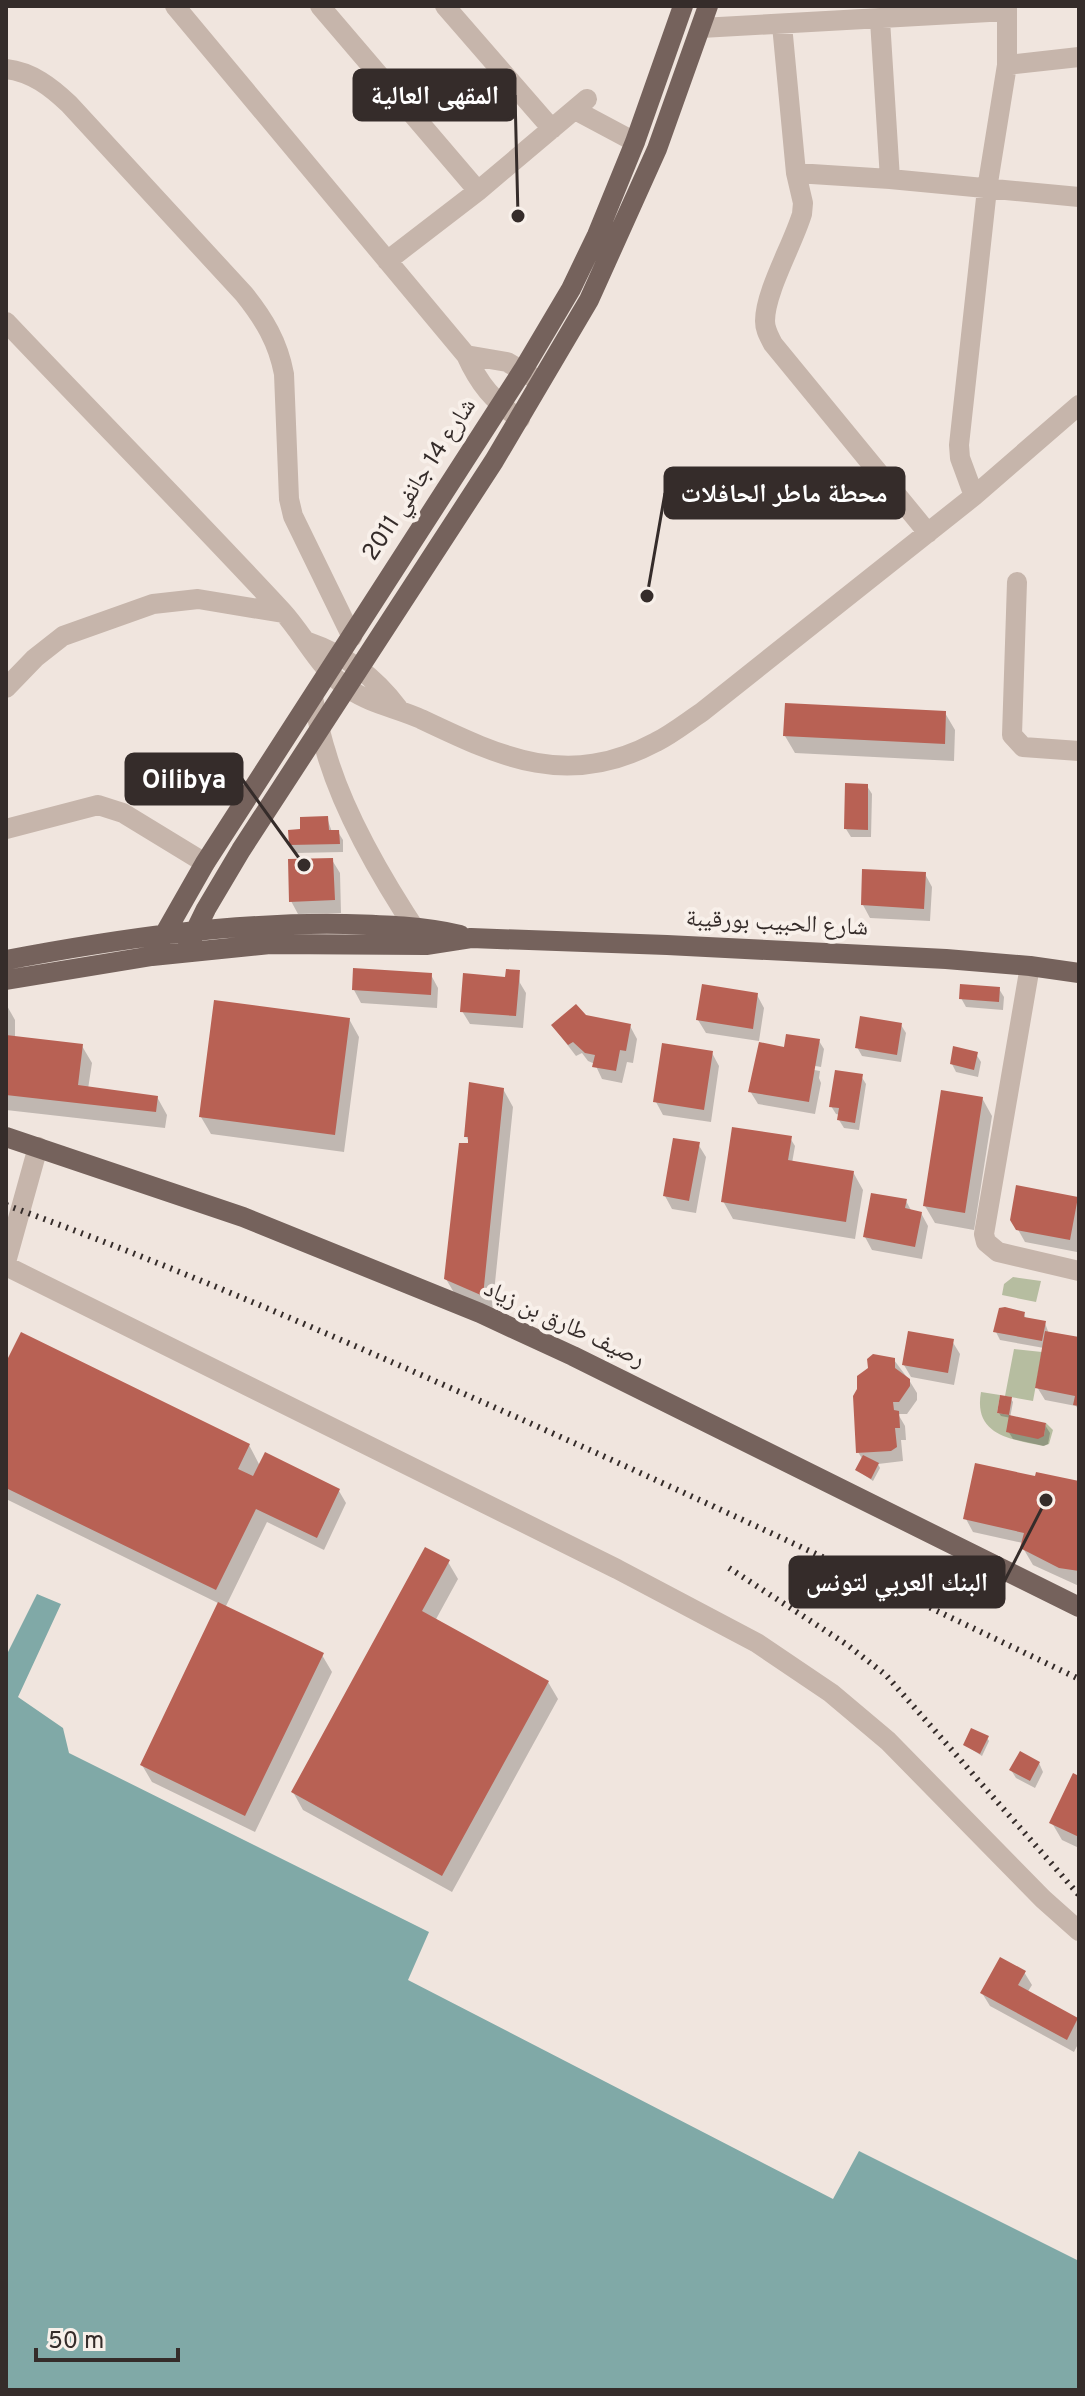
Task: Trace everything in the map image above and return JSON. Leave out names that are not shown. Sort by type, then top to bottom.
[{"type":"main road","name":"شارع 14 جانفي 2011","points":[[152,956],[205,863],[523,370],[584,263],[635,142],[683,6]]},
{"type":"main road","points":[[185,952],[241,850],[542,383],[608,263],[657,149],[708,6]]},
{"type":"main road","name":"شارع الحبيب بورقيبة","points":[[6,960],[194,931],[325,924],[420,936],[667,945],[1030,966],[1079,973]]},
{"type":"main road","name":"شارع الحبيب بورقيبة","points":[[6,980],[185,952],[420,936]]},
{"type":"main road","name":"رصيف طارق بن زياد","points":[[6,1137],[243,1217],[480,1313],[1079,1607]]},
{"type":"street","points":[[175,6],[466,355],[485,392],[520,419]]},
{"type":"street","points":[[320,6],[478,191]]},
{"type":"street","points":[[445,6],[552,129]]},
{"type":"street","points":[[701,28],[880,20],[1007,9],[1007,65],[987,189],[959,445],[960,458],[974,496]]},
{"type":"street","points":[[880,20],[890,179]]},
{"type":"street","points":[[782,25],[796,173],[803,203],[802,214],[770,297],[765,318],[766,330],[773,344],[928,533]]},
{"type":"street","points":[[1007,65],[1079,57]]},
{"type":"street","points":[[6,69],[34,77],[51,87],[69,104],[244,294],[269,329],[280,353],[287,397],[289,499],[299,532],[352,637]]},
{"type":"street","points":[[387,261],[478,191],[581,105],[635,142]]},
{"type":"street","points":[[796,173],[1079,197]]},
{"type":"street","points":[[6,322],[308,642],[334,664],[346,688],[497,753],[549,766],[603,763],[658,742],[702,712],[928,533],[1079,405]]},
{"type":"street","points":[[466,355],[507,362],[542,383]]},
{"type":"street","points":[[1017,582],[1012,735],[1023,747],[1079,751]]},
{"type":"street","points":[[6,688],[35,658],[63,636],[153,604],[198,599],[283,613]]},
{"type":"street","points":[[334,664],[360,668],[398,708]]},
{"type":"street","points":[[313,698],[326,753],[345,800],[391,892],[420,936]]},
{"type":"street","points":[[6,829],[98,805],[123,813],[205,863]]},
{"type":"street","points":[[1030,966],[984,1234],[986,1242],[998,1252],[1079,1271]]},
{"type":"street","points":[[38,1147],[6,1264],[603,1562],[757,1643],[831,1693],[888,1741],[1043,1899],[1079,1931]]},
{"type":"green space","points":[[1013,1277],[1041,1281],[1036,1302],[1002,1295],[1004,1284]]},
{"type":"green space","points":[[1014,1349],[1042,1352],[1033,1401],[1005,1396]]},
{"type":"green space","points":[[981,1392],[1000,1395],[997,1413],[1009,1415],[1044,1436],[1046,1423],[1053,1430],[1049,1444],[1043,1446],[1019,1441],[989,1427],[980,1407]]},
{"type":"water","points":[[37,1594],[61,1604],[18,1697],[63,1728],[69,1753],[429,1932],[408,1980],[833,2199],[859,2151],[1079,2261],[1079,2390],[6,2390],[6,1656]]},
{"type":"building","points":[[785,703],[946,711],[945,744],[783,736]]},
{"type":"building","points":[[845,783],[868,784],[868,830],[844,829]]},
{"type":"building","points":[[328,816],[329,830],[339,830],[340,844],[289,845],[288,830],[300,829],[300,817]]},
{"type":"building","points":[[333,858],[335,900],[289,902],[288,859]]},
{"type":"building","points":[[862,869],[926,872],[924,909],[861,905]]},
{"type":"building","points":[[353,968],[432,973],[431,995],[352,990]]},
{"type":"building","points":[[506,969],[520,970],[516,1016],[460,1012],[463,973],[505,977]]},
{"type":"building","points":[[702,984],[758,993],[753,1029],[696,1020]]},
{"type":"building","points":[[960,984],[1000,987],[999,1002],[959,999]]},
{"type":"building","points":[[214,1000],[350,1018],[335,1135],[199,1117]]},
{"type":"building","points":[[576,1004],[586,1015],[631,1024],[626,1051],[620,1050],[616,1071],[592,1067],[595,1055],[585,1053],[573,1042],[568,1045],[551,1025]]},
{"type":"building","points":[[860,1016],[902,1023],[897,1055],[855,1048]]},
{"type":"building","points":[[786,1034],[820,1039],[809,1102],[748,1092],[759,1042],[784,1047]]},
{"type":"building","points":[[6,1035],[83,1044],[78,1085],[158,1096],[156,1112],[6,1095]]},
{"type":"building","points":[[662,1043],[713,1051],[704,1110],[653,1102]]},
{"type":"building","points":[[953,1046],[978,1052],[974,1070],[950,1064]]},
{"type":"building","points":[[835,1070],[863,1074],[855,1123],[837,1120],[839,1108],[829,1107]]},
{"type":"building","points":[[469,1082],[504,1088],[483,1296],[444,1279],[459,1143],[468,1143],[468,1137],[464,1137]]},
{"type":"building","points":[[941,1090],[983,1097],[965,1213],[923,1206]]},
{"type":"building","points":[[732,1127],[792,1136],[788,1160],[854,1171],[846,1222],[721,1202]]},
{"type":"building","points":[[673,1138],[700,1142],[689,1201],[663,1196]]},
{"type":"building","points":[[1016,1185],[1078,1197],[1070,1240],[1016,1230],[1010,1220]]},
{"type":"building","points":[[871,1193],[907,1199],[905,1208],[922,1212],[915,1247],[863,1237]]},
{"type":"building","points":[[999,1308],[1025,1312],[1024,1317],[1046,1321],[1042,1341],[993,1332]]},
{"type":"building","points":[[908,1331],[954,1339],[948,1373],[902,1365]]},
{"type":"building","points":[[1045,1331],[1079,1337],[1079,1406],[1073,1405],[1075,1396],[1035,1388]]},
{"type":"building","points":[[21,1332],[250,1444],[238,1469],[253,1476],[265,1452],[340,1489],[317,1538],[256,1509],[216,1590],[6,1488],[6,1362]]},
{"type":"building","points":[[873,1354],[895,1358],[895,1368],[910,1379],[910,1386],[899,1402],[893,1402],[894,1410],[899,1411],[900,1428],[895,1428],[897,1447],[891,1451],[856,1453],[853,1396],[857,1389],[857,1376],[868,1368],[867,1359]]},
{"type":"building","points":[[1000,1395],[1012,1397],[1009,1415],[997,1413]]},
{"type":"building","points":[[1009,1415],[1046,1423],[1044,1436],[1038,1439],[1006,1432]]},
{"type":"building","points":[[863,1455],[879,1463],[871,1479],[855,1470]]},
{"type":"building","points":[[975,1463],[1035,1476],[1036,1472],[1079,1481],[1079,1571],[1059,1568],[1020,1548],[1024,1533],[963,1519]]},
{"type":"building","points":[[425,1547],[450,1560],[422,1611],[549,1681],[442,1876],[291,1792]]},
{"type":"building","points":[[218,1602],[324,1653],[245,1816],[140,1765]]},
{"type":"building","points":[[971,1728],[989,1736],[980,1754],[963,1745]]},
{"type":"building","points":[[1020,1751],[1040,1762],[1030,1781],[1009,1770]]},
{"type":"building","points":[[1073,1773],[1079,1776],[1079,1837],[1049,1823]]},
{"type":"building","points":[[1000,1957],[1026,1971],[1018,1985],[1078,2018],[1067,2040],[980,1993]]},
{"type":"railway","points":[[6,1205],[231,1293],[453,1389],[768,1531],[1079,1679]]},
{"type":"railway","points":[[729,1568],[846,1644],[886,1675],[1079,1895]]},
{"type":"place","name":"المقهى العالية","points":[[518,216]]},
{"type":"place","name":"محطة ماطر الحافلات","points":[[647,596]]},
{"type":"place","name":"Oilibya","points":[[304,865]]},
{"type":"place","name":"البنك العربي لتونس","points":[[1046,1500]]}]
